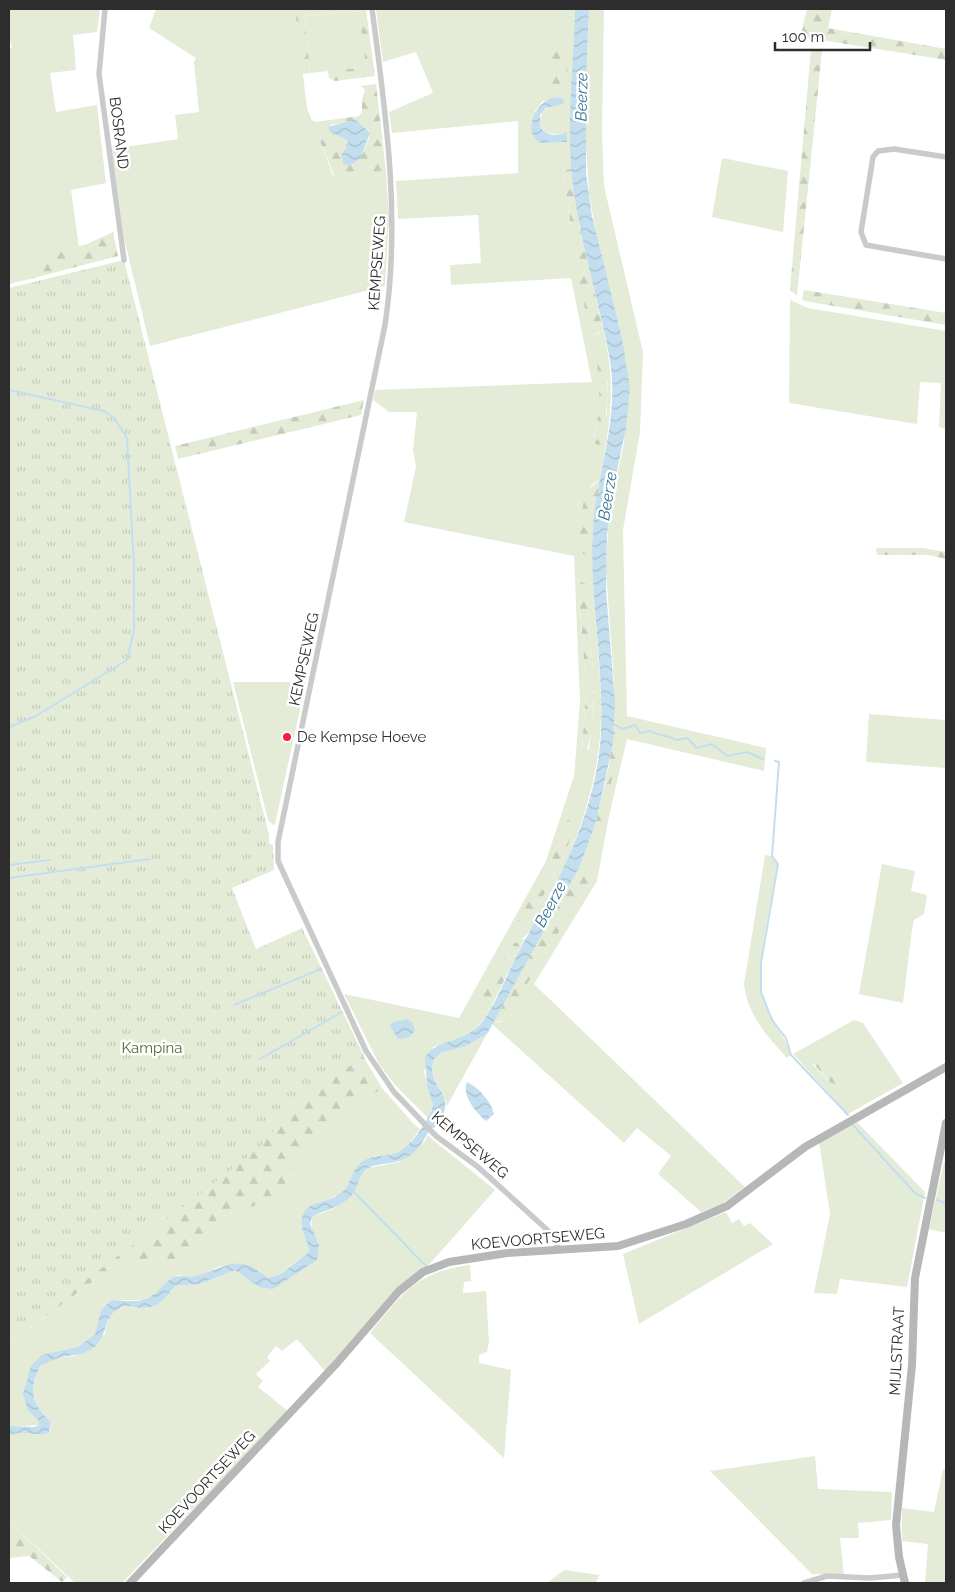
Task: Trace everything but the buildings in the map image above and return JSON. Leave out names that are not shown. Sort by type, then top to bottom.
[{"type":"street","name":"BOSRAND","points":[[105,9],[99,74],[124,260]]},
{"type":"street","name":"KEMPSEWEG","points":[[372,9],[393,196],[391,284],[385,325],[277,852],[281,871],[366,1051],[386,1083],[431,1131],[478,1167],[547,1229],[557,1242],[558,1249]]},
{"type":"street","points":[[946,157],[894,149],[878,151],[873,157],[861,232],[866,245],[946,259]]},
{"type":"street","name":"KOEVOORTSEWEG","points":[[130,1583],[413,1279],[431,1268],[449,1262],[507,1253],[618,1246],[662,1233],[719,1210],[746,1193],[805,1147],[946,1067]]},
{"type":"street","name":"MIJLSTRAAT","points":[[905,1583],[896,1539],[896,1525],[912,1365],[915,1278],[946,1123]]},
{"type":"street","points":[[804,1583],[827,1576],[870,1578],[903,1575]]},
{"type":"green space","points":[[9,9],[100,9],[97,32],[73,35],[76,70],[50,73],[56,112],[97,105],[106,183],[71,190],[79,247],[33,260],[30,263],[30,279],[9,284],[9,51],[12,46],[9,40]]},
{"type":"green space","points":[[156,9],[295,9],[307,108],[333,175],[386,171],[389,219],[385,286],[150,346],[124,238],[112,149],[178,139],[175,115],[199,112],[194,62],[196,58],[149,28]]},
{"type":"green space","points":[[295,9],[366,9],[375,76],[335,81],[329,78],[328,71],[366,67],[359,11],[305,16],[310,73],[302,74]]},
{"type":"green space","points":[[376,9],[575,9],[572,169],[563,170],[571,228],[581,277],[579,278],[591,334],[597,335],[603,329],[611,387],[604,460],[600,480],[591,485],[583,554],[593,558],[601,702],[601,727],[589,799],[573,845],[542,913],[527,934],[514,944],[514,954],[506,956],[484,987],[480,1002],[480,1012],[488,1013],[471,1032],[450,1042],[433,1047],[424,1072],[433,1105],[428,1118],[395,1085],[379,1064],[344,994],[459,1018],[546,861],[574,776],[580,702],[574,556],[404,522],[416,467],[413,450],[417,412],[389,412],[373,400],[375,390],[592,382],[571,278],[451,285],[450,265],[481,263],[478,215],[398,219],[396,181],[518,173],[518,121],[392,133],[389,112],[433,93],[416,52],[383,62]],"holes":[[[556,97],[561,98],[559,104],[544,110],[540,126],[546,133],[562,135],[567,142],[540,143],[535,111],[542,102]],[[608,380],[607,415],[594,439],[600,407],[600,388]],[[580,582],[585,583],[586,586],[593,670],[585,673],[578,586]],[[593,691],[594,703],[589,750],[582,748],[586,693]],[[566,822],[575,824],[565,855],[524,932]]]},
{"type":"green space","points":[[589,9],[604,9],[602,133],[604,186],[643,352],[640,432],[623,530],[627,716],[766,748],[764,771],[627,739],[609,816],[597,881],[534,984],[745,1187],[720,1205],[701,1212],[658,1174],[671,1156],[637,1128],[624,1143],[492,1024],[494,1021],[500,1022],[589,883],[586,867],[580,866],[596,822],[600,823],[617,726],[614,726],[614,684],[606,570],[609,512],[624,443],[622,338],[598,244],[589,193],[585,130]]},
{"type":"green space","points":[[807,9],[832,9],[828,28],[946,49],[946,60],[809,38],[801,34]]},
{"type":"green space","points":[[360,11],[366,67],[310,73],[305,16]]},
{"type":"green space","points":[[811,49],[822,51],[797,296],[790,290]]},
{"type":"green space","points":[[552,50],[568,52],[567,88],[551,87]]},
{"type":"green space","points":[[376,84],[386,171],[335,177],[311,120],[316,122],[359,116],[362,112],[362,99],[365,90],[361,86]],"holes":[[[358,121],[369,131],[369,138],[362,155],[342,154],[349,143],[330,125]]]},
{"type":"green space","points":[[722,158],[788,171],[783,232],[712,217]]},
{"type":"green space","points":[[572,169],[579,224],[603,329],[596,335],[591,334],[578,278],[581,277],[571,228],[563,170]]},
{"type":"green space","points":[[113,232],[118,256],[30,279],[30,263],[33,260],[87,244]]},
{"type":"green space","name":"Kampina","points":[[124,260],[269,835],[269,843],[273,845],[274,870],[232,888],[256,949],[302,928],[364,1056],[292,1107],[259,1148],[160,1225],[9,1337],[9,288]]},
{"type":"green space","points":[[804,290],[946,313],[946,325],[804,301],[802,299]]},
{"type":"green space","points":[[790,300],[808,308],[946,331],[946,429],[939,427],[941,383],[920,382],[917,424],[789,403]]},
{"type":"green space","points":[[600,356],[606,357],[608,396],[603,442],[601,445],[595,444],[594,439],[600,407],[597,358]]},
{"type":"green space","points":[[364,400],[361,415],[178,459],[175,446]]},
{"type":"green space","points":[[600,480],[593,528],[593,558],[583,554],[580,539],[581,523],[585,492]]},
{"type":"green space","points":[[876,548],[923,548],[946,552],[946,559],[929,555],[877,555]]},
{"type":"green space","points":[[580,582],[585,583],[586,586],[593,670],[590,675],[585,673],[578,585]]},
{"type":"green space","points":[[233,682],[306,682],[275,824],[273,825],[268,820]]},
{"type":"green space","points":[[589,690],[594,693],[592,728],[587,752],[582,748],[586,693]]},
{"type":"green space","points":[[869,714],[946,720],[946,768],[866,762]]},
{"type":"green space","points":[[614,726],[619,728],[620,739],[603,822],[600,823],[596,822],[609,765]]},
{"type":"green space","points":[[569,820],[575,824],[565,855],[524,932],[516,931],[514,927],[547,871],[566,821]]},
{"type":"green space","points":[[765,855],[772,856],[778,864],[763,949],[760,981],[765,1002],[788,1046],[791,1055],[787,1058],[759,1024],[749,1006],[744,984]]},
{"type":"green space","points":[[882,864],[915,871],[911,891],[927,895],[924,914],[914,920],[912,929],[903,1003],[859,994]]},
{"type":"green space","points":[[580,866],[586,867],[589,871],[589,883],[504,1021],[494,1021]]},
{"type":"green space","points":[[525,938],[488,1013],[479,1012],[477,1009],[483,986],[490,974],[506,956],[514,953],[513,944]]},
{"type":"green space","points":[[854,1020],[863,1023],[903,1083],[846,1115],[793,1054]],"holes":[[[812,1059],[828,1066],[836,1082],[831,1083],[813,1065]]]},
{"type":"green space","points":[[487,1034],[447,1106],[434,1078],[434,1059],[442,1052],[464,1047]]},
{"type":"green space","points":[[359,1049],[382,1088],[301,1151],[285,1189],[252,1207],[220,1217],[184,1260],[154,1258],[112,1267],[9,1344],[9,1226]]},
{"type":"green space","points":[[812,1059],[828,1066],[836,1082],[835,1084],[831,1083],[810,1060]]},
{"type":"green space","points":[[382,1088],[420,1129],[405,1149],[394,1154],[375,1156],[356,1168],[348,1186],[340,1195],[314,1204],[303,1234],[308,1241],[309,1252],[281,1274],[268,1278],[258,1269],[220,1266],[204,1274],[189,1277],[178,1275],[169,1280],[158,1293],[143,1300],[111,1300],[101,1310],[95,1334],[78,1347],[31,1366],[28,1411],[39,1421],[39,1425],[9,1427],[9,1344],[112,1267],[154,1258],[184,1260],[220,1217],[252,1207],[285,1189],[301,1151]]},
{"type":"green space","points":[[856,1121],[925,1192],[907,1287],[840,1279],[837,1294],[814,1293],[830,1214],[819,1142]]},
{"type":"green space","points":[[427,1135],[495,1190],[427,1267],[325,1371],[297,1339],[282,1351],[276,1346],[267,1357],[270,1361],[256,1374],[263,1381],[258,1387],[288,1411],[122,1583],[75,1583],[11,1523],[9,1526],[9,1436],[19,1433],[50,1433],[51,1422],[36,1403],[33,1390],[40,1366],[57,1358],[75,1356],[105,1334],[112,1314],[119,1308],[131,1306],[152,1307],[163,1300],[175,1286],[200,1284],[235,1270],[259,1287],[317,1260],[312,1232],[312,1217],[333,1209],[354,1193],[361,1174],[369,1168],[399,1162],[426,1140]]},
{"type":"green space","points":[[944,1162],[946,1163],[946,1233],[929,1229]]},
{"type":"green space","points":[[726,1212],[732,1223],[739,1219],[744,1226],[750,1223],[773,1244],[639,1324],[623,1254]]},
{"type":"green space","points":[[470,1265],[471,1281],[464,1282],[463,1293],[486,1291],[489,1342],[487,1352],[479,1355],[479,1363],[511,1370],[504,1458],[370,1333],[392,1306],[423,1279],[452,1268]]},
{"type":"green space","points":[[815,1456],[818,1489],[892,1492],[891,1520],[858,1523],[859,1538],[840,1538],[844,1574],[812,1574],[710,1471]]},
{"type":"green space","points":[[943,1469],[946,1470],[946,1583],[925,1583],[928,1544],[902,1541],[902,1508],[934,1512]]},
{"type":"green space","points":[[11,1523],[67,1577],[62,1582],[29,1556],[9,1558],[9,1526]]},
{"type":"green space","points":[[564,1570],[599,1575],[596,1583],[547,1583]]},
{"type":"water","name":"Beerze","points":[[575,9],[589,9],[586,88],[586,173],[592,216],[622,338],[630,388],[626,428],[613,489],[607,535],[606,590],[615,703],[613,743],[596,822],[580,866],[487,1034],[464,1047],[442,1052],[434,1059],[432,1070],[445,1099],[445,1107],[442,1116],[434,1128],[431,1128],[415,1151],[405,1159],[367,1169],[361,1175],[352,1195],[338,1206],[312,1217],[310,1224],[319,1245],[317,1260],[273,1289],[259,1287],[235,1270],[200,1284],[175,1286],[162,1301],[154,1306],[144,1308],[121,1307],[110,1317],[102,1338],[90,1350],[81,1354],[58,1358],[40,1366],[33,1390],[36,1403],[51,1422],[49,1433],[19,1433],[9,1436],[10,1426],[34,1427],[39,1425],[39,1421],[28,1411],[23,1394],[31,1366],[42,1355],[78,1347],[95,1334],[101,1310],[111,1300],[141,1300],[153,1295],[172,1278],[194,1276],[232,1264],[248,1265],[268,1278],[281,1274],[309,1252],[302,1229],[303,1215],[306,1210],[314,1204],[343,1192],[359,1164],[363,1161],[399,1152],[418,1134],[433,1105],[427,1085],[425,1057],[438,1046],[471,1032],[487,1015],[565,866],[576,840],[593,786],[601,731],[600,681],[592,555],[595,511],[611,418],[612,380],[606,339],[580,228],[572,176],[570,104]]},
{"type":"water","points":[[556,97],[562,98],[564,102],[546,108],[540,115],[540,126],[545,132],[552,135],[560,135],[567,132],[567,142],[540,143],[532,132],[533,117],[542,104]]},
{"type":"water","points":[[353,120],[358,121],[370,133],[360,159],[349,166],[343,164],[342,154],[349,143],[347,140],[332,133],[328,127]]},
{"type":"water","points":[[407,1019],[412,1022],[415,1030],[410,1037],[398,1039],[390,1026],[391,1023]]},
{"type":"water","points":[[467,1082],[480,1091],[490,1104],[494,1114],[486,1121],[474,1109],[468,1098],[466,1093]]},
{"type":"waterway","points":[[9,390],[104,411],[114,418],[127,438],[134,565],[134,630],[127,660],[36,716],[9,727]]},
{"type":"waterway","points":[[613,724],[623,729],[635,725],[640,733],[650,731],[676,740],[687,738],[697,748],[712,744],[727,756],[747,752],[763,759]]},
{"type":"waterway","points":[[775,761],[779,762],[772,856],[778,864],[761,963],[761,992],[772,1020],[786,1038],[791,1055],[848,1115]]},
{"type":"waterway","points":[[9,878],[150,859]]},
{"type":"waterway","points":[[9,865],[50,860]]},
{"type":"waterway","points":[[234,1005],[321,969]]},
{"type":"waterway","points":[[260,1059],[342,1012]]},
{"type":"waterway","points":[[853,1125],[915,1193],[925,1198]]},
{"type":"waterway","points":[[354,1192],[427,1267]]},
{"type":"waterway","points":[[937,1200],[946,1203]]},
{"type":"place","name":"De Kempse Hoeve","points":[[287,737]]}]
